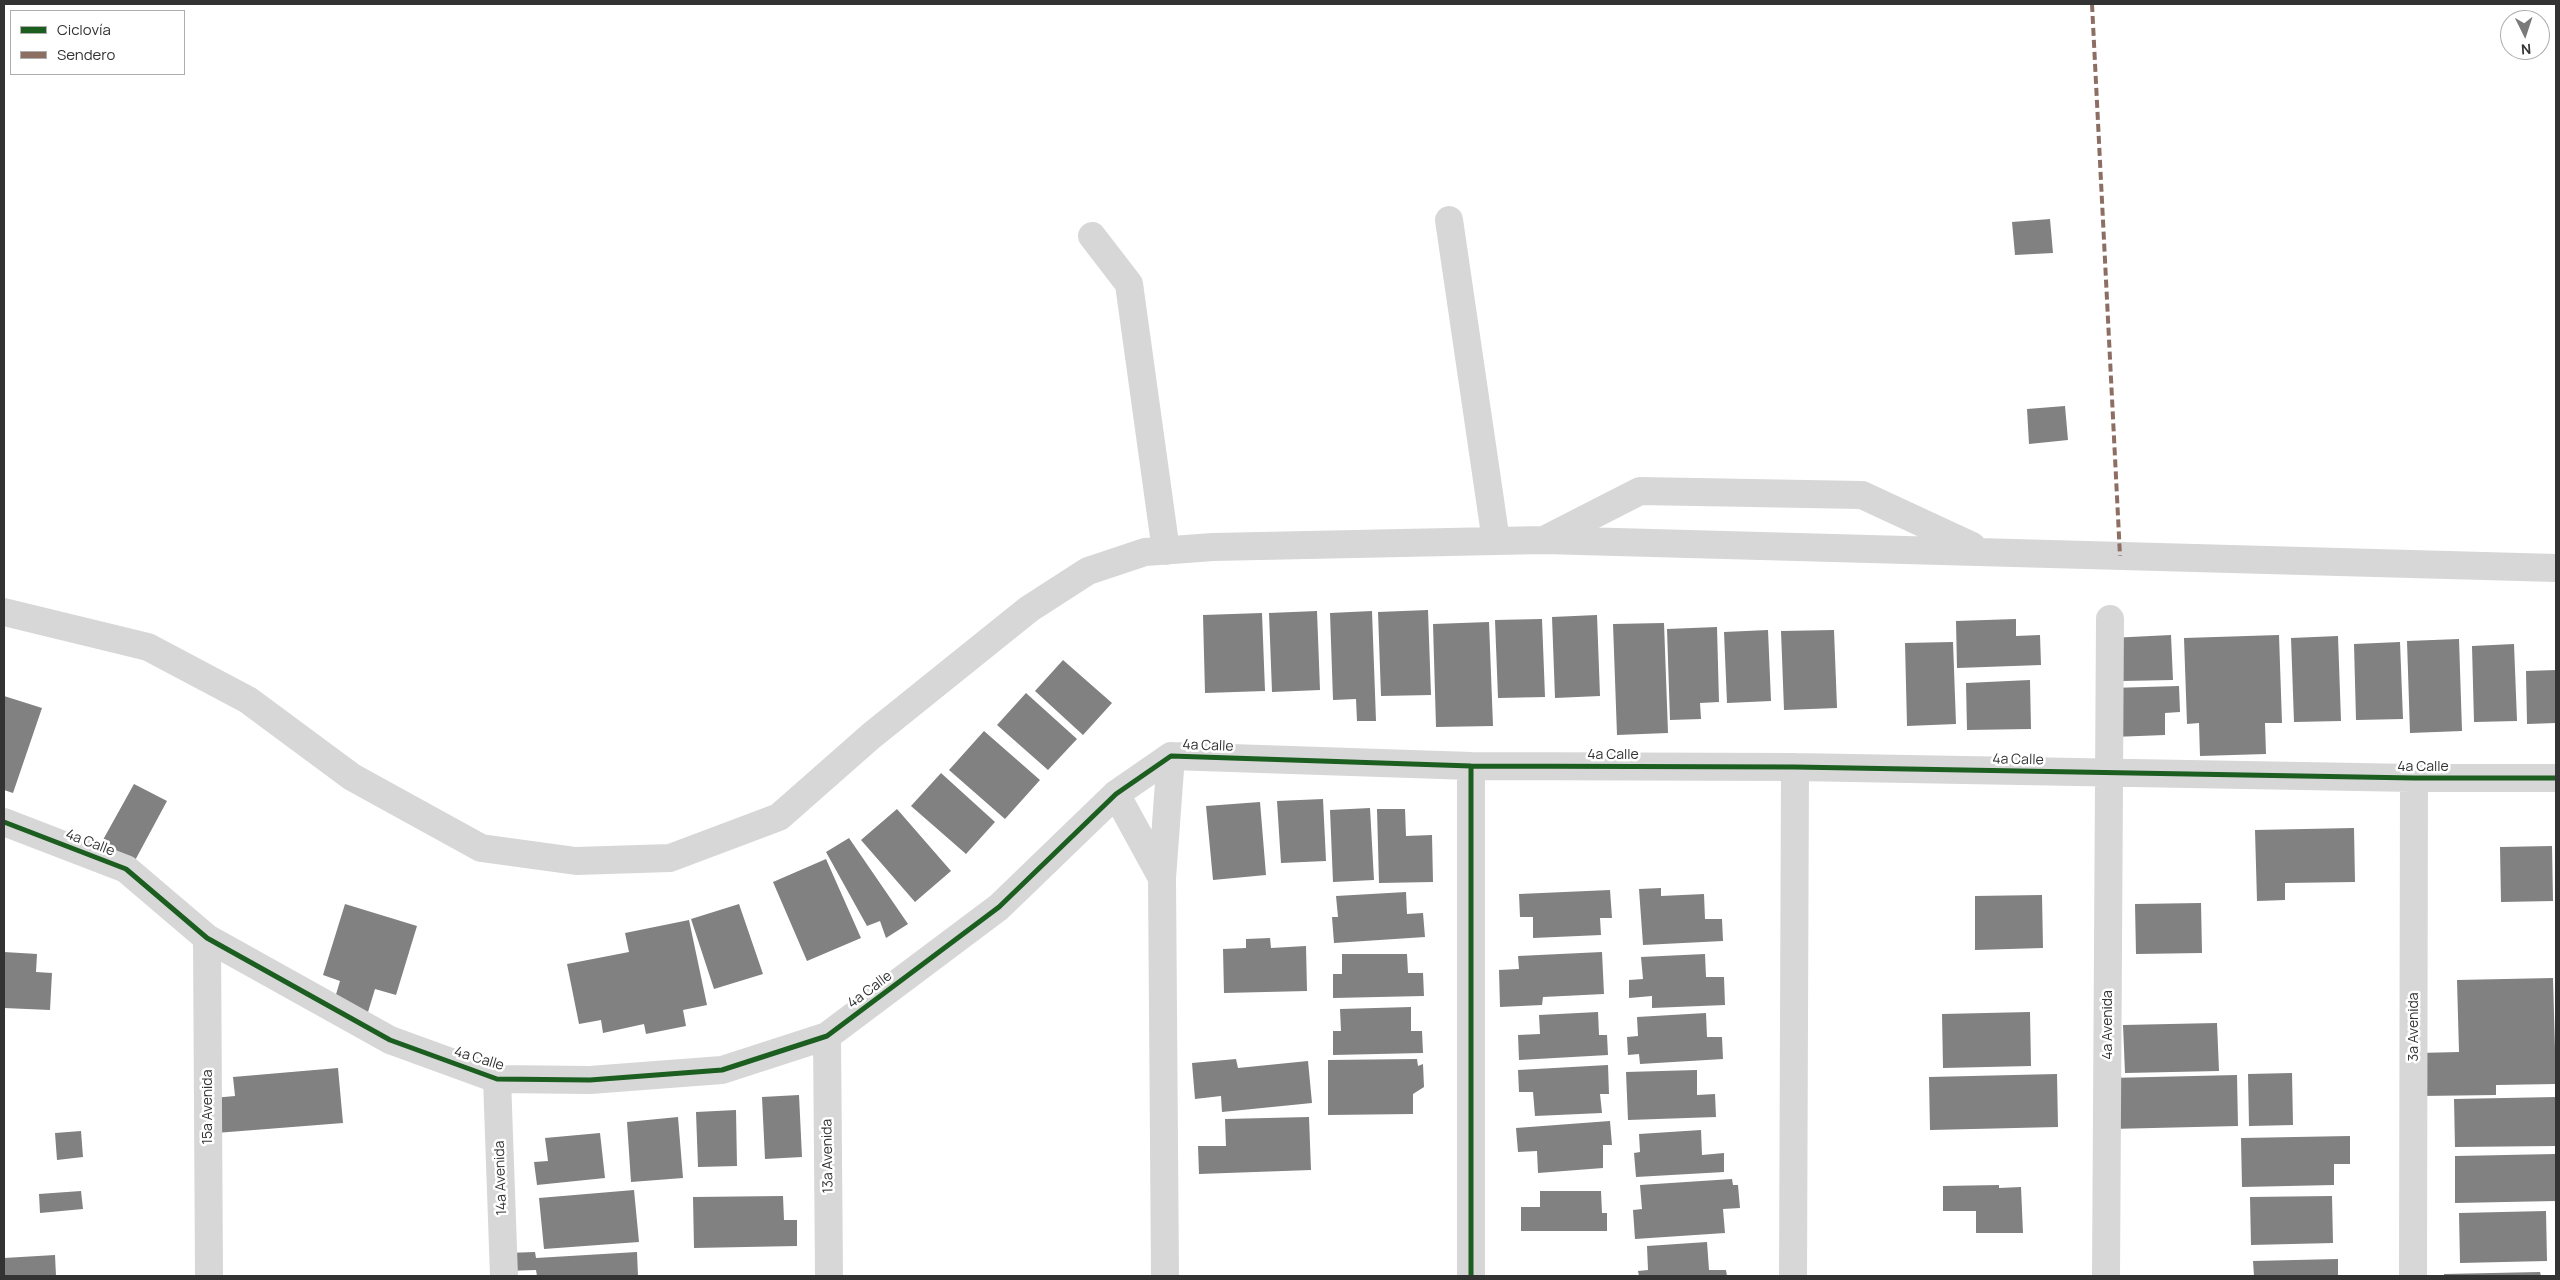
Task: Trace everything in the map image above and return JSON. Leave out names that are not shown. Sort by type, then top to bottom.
[{"type":"street","points":[[1449,220],[1496,541]]},
{"type":"street","points":[[1092,236],[1129,284],[1166,551]]},
{"type":"street","points":[[1544,540],[1640,491],[1862,495],[1982,551]]},
{"type":"street","points":[[4,612],[148,647],[248,700],[352,777],[481,848],[576,861],[670,858],[778,817],[871,736],[1029,609],[1088,571],[1145,552],[1213,547],[1544,540],[2556,568]]},
{"type":"street","name":"4a Avenida","points":[[2106,1276],[2110,619]]},
{"type":"street","points":[[1164,1276],[1162,878],[1171,756]]},
{"type":"street","name":"4a Calle","points":[[4,822],[126,869],[206,938],[390,1040],[497,1080],[590,1080],[722,1070],[827,1036],[999,907],[1116,794],[1171,756],[1471,766],[1795,766],[2414,778],[2556,778]]},
{"type":"street","points":[[1471,766],[1471,1276]]},
{"type":"street","points":[[1793,1276],[1795,766]]},
{"type":"street","name":"3a Avenida","points":[[2413,1276],[2414,778]]},
{"type":"street","points":[[1116,794],[1162,878]]},
{"type":"street","name":"15a Avenida","points":[[206,938],[209,1276]]},
{"type":"street","name":"13a Avenida","points":[[827,1036],[829,1276]]},
{"type":"street","name":"14a Avenida","points":[[497,1080],[504,1276]]},
{"type":"building","points":[[2050,219],[2053,253],[2015,255],[2012,222]]},
{"type":"building","points":[[2065,406],[2068,440],[2029,444],[2027,409]]},
{"type":"building","points":[[1428,610],[1431,695],[1381,696],[1378,612]]},
{"type":"building","points":[[1317,611],[1320,690],[1272,692],[1269,613]]},
{"type":"building","points":[[1372,611],[1376,721],[1357,721],[1356,699],[1333,700],[1330,613]]},
{"type":"building","points":[[1262,613],[1265,691],[1205,693],[1203,615]]},
{"type":"building","points":[[1597,615],[1600,696],[1555,698],[1552,617]]},
{"type":"building","points":[[1542,619],[1545,697],[1498,698],[1495,620]]},
{"type":"building","points":[[2016,619],[2016,636],[2040,635],[2041,665],[1957,668],[1956,621]]},
{"type":"building","points":[[1489,622],[1493,726],[1436,727],[1433,624]]},
{"type":"building","points":[[1664,623],[1668,733],[1617,735],[1613,624]]},
{"type":"building","points":[[1717,627],[1719,702],[1700,703],[1701,719],[1670,720],[1667,629]]},
{"type":"building","points":[[1768,630],[1771,701],[1727,703],[1724,632]]},
{"type":"building","points":[[1834,630],[1837,708],[1784,710],[1781,631]]},
{"type":"building","points":[[2171,635],[2173,680],[2122,681],[2110,638]]},
{"type":"building","points":[[2279,635],[2282,723],[2265,723],[2266,754],[2200,756],[2199,723],[2187,724],[2184,638]]},
{"type":"building","points":[[2338,636],[2341,721],[2294,722],[2291,638]]},
{"type":"building","points":[[2459,639],[2462,731],[2410,733],[2407,641]]},
{"type":"building","points":[[1953,642],[1956,724],[1907,726],[1905,643]]},
{"type":"building","points":[[2400,642],[2403,719],[2356,720],[2354,644]]},
{"type":"building","points":[[2514,644],[2517,721],[2474,722],[2472,646]]},
{"type":"building","points":[[1063,660],[1112,703],[1083,735],[1035,691]]},
{"type":"building","points":[[2556,670],[2556,723],[2527,724],[2526,671]]},
{"type":"building","points":[[2030,680],[2031,729],[1967,730],[1966,683]]},
{"type":"building","points":[[2179,686],[2180,712],[2165,713],[2165,735],[2113,737],[2111,688]]},
{"type":"building","points":[[1026,693],[1077,739],[1048,770],[997,725]]},
{"type":"building","points":[[4,696],[42,708],[13,793],[4,790]]},
{"type":"building","points":[[984,731],[1040,780],[1005,819],[949,770]]},
{"type":"building","points":[[941,773],[995,822],[966,854],[911,806]]},
{"type":"building","points":[[134,784],[167,801],[132,866],[94,856]]},
{"type":"building","points":[[1323,799],[1326,861],[1281,863],[1277,801]]},
{"type":"building","points":[[1260,802],[1266,875],[1213,880],[1206,806]]},
{"type":"building","points":[[1370,808],[1374,880],[1333,882],[1330,810]]},
{"type":"building","points":[[897,809],[951,871],[915,902],[861,840]]},
{"type":"building","points":[[1377,809],[1405,809],[1406,836],[1432,835],[1433,882],[1379,883]]},
{"type":"building","points":[[2354,828],[2355,882],[2285,883],[2285,900],[2257,901],[2255,830]]},
{"type":"building","points":[[849,838],[908,924],[886,938],[880,921],[867,926],[826,852]]},
{"type":"building","points":[[2552,846],[2553,901],[2501,902],[2500,847]]},
{"type":"building","points":[[826,859],[861,938],[807,961],[773,882]]},
{"type":"building","points":[[1661,888],[1661,896],[1704,894],[1705,919],[1722,919],[1723,941],[1643,945],[1639,889]]},
{"type":"building","points":[[1610,890],[1612,918],[1600,918],[1601,935],[1533,938],[1533,917],[1520,917],[1519,894]]},
{"type":"building","points":[[1406,892],[1407,914],[1423,913],[1425,937],[1334,943],[1332,917],[1338,917],[1336,896]]},
{"type":"building","points":[[2042,895],[2043,948],[1975,950],[1975,896]]},
{"type":"building","points":[[2201,903],[2202,953],[2136,954],[2135,904]]},
{"type":"building","points":[[345,904],[417,926],[396,995],[375,989],[368,1012],[334,1001],[340,981],[323,975]]},
{"type":"building","points":[[739,904],[763,974],[714,989],[691,919]]},
{"type":"building","points":[[689,920],[707,1005],[683,1010],[686,1026],[646,1034],[644,1024],[603,1033],[601,1020],[579,1024],[567,964],[629,952],[625,933]]},
{"type":"building","points":[[1270,938],[1271,948],[1306,946],[1307,991],[1224,993],[1223,949],[1246,948],[1246,939]]},
{"type":"building","points":[[4,952],[37,954],[36,972],[52,973],[50,1010],[4,1008]]},
{"type":"building","points":[[1602,952],[1604,994],[1543,997],[1542,1005],[1500,1007],[1499,970],[1519,969],[1518,956]]},
{"type":"building","points":[[1342,954],[1407,954],[1408,973],[1423,973],[1424,996],[1333,998],[1333,974],[1342,974]]},
{"type":"building","points":[[1705,954],[1706,977],[1724,977],[1725,1005],[1652,1008],[1652,996],[1629,998],[1629,980],[1643,979],[1641,957]]},
{"type":"building","points":[[2553,978],[2556,1084],[2496,1085],[2496,1095],[2420,1096],[2418,1053],[2459,1052],[2457,980]]},
{"type":"building","points":[[1411,1007],[1411,1031],[1422,1031],[1423,1053],[1333,1055],[1333,1031],[1341,1031],[1340,1009]]},
{"type":"building","points":[[1598,1012],[1599,1035],[1607,1035],[1608,1055],[1519,1060],[1518,1035],[1540,1034],[1539,1015]]},
{"type":"building","points":[[2030,1012],[2031,1066],[1943,1068],[1942,1014]]},
{"type":"building","points":[[1706,1013],[1707,1037],[1722,1037],[1723,1059],[1640,1064],[1639,1054],[1628,1055],[1627,1037],[1638,1036],[1637,1017]]},
{"type":"building","points":[[2217,1023],[2219,1071],[2125,1073],[2123,1025]]},
{"type":"building","points":[[1236,1059],[1238,1068],[1308,1061],[1312,1103],[1222,1112],[1221,1096],[1195,1099],[1192,1063]]},
{"type":"building","points":[[1417,1059],[1418,1066],[1423,1064],[1424,1087],[1413,1094],[1413,1114],[1328,1115],[1328,1060]]},
{"type":"building","points":[[1608,1065],[1609,1094],[1600,1094],[1602,1113],[1535,1116],[1533,1092],[1519,1092],[1518,1070]]},
{"type":"building","points":[[338,1068],[343,1123],[216,1133],[213,1098],[235,1096],[233,1077]]},
{"type":"building","points":[[1697,1070],[1697,1095],[1715,1094],[1716,1117],[1628,1120],[1626,1072]]},
{"type":"building","points":[[2292,1073],[2293,1125],[2249,1126],[2248,1074]]},
{"type":"building","points":[[2057,1074],[2058,1127],[1930,1130],[1929,1077]]},
{"type":"building","points":[[2237,1075],[2238,1126],[2110,1129],[2109,1078]]},
{"type":"building","points":[[799,1095],[802,1157],[765,1159],[762,1097]]},
{"type":"building","points":[[2556,1097],[2556,1146],[2455,1147],[2454,1099]]},
{"type":"building","points":[[736,1110],[737,1166],[698,1167],[696,1112]]},
{"type":"building","points":[[678,1117],[683,1178],[631,1182],[627,1122]]},
{"type":"building","points":[[1309,1117],[1311,1170],[1199,1174],[1198,1146],[1226,1146],[1225,1119]]},
{"type":"building","points":[[1610,1121],[1612,1145],[1603,1145],[1603,1168],[1538,1173],[1537,1151],[1518,1152],[1516,1128]]},
{"type":"building","points":[[1701,1130],[1702,1155],[1724,1153],[1724,1172],[1636,1177],[1634,1153],[1640,1152],[1639,1134]]},
{"type":"building","points":[[81,1131],[83,1157],[57,1160],[55,1133]]},
{"type":"building","points":[[600,1133],[605,1178],[537,1185],[534,1162],[548,1161],[545,1138]]},
{"type":"building","points":[[2350,1136],[2350,1164],[2334,1164],[2334,1185],[2242,1187],[2241,1138]]},
{"type":"building","points":[[2556,1154],[2556,1201],[2455,1203],[2455,1156]]},
{"type":"building","points":[[1732,1179],[1733,1185],[1738,1185],[1740,1208],[1723,1209],[1725,1233],[1635,1239],[1633,1210],[1642,1209],[1640,1185]]},
{"type":"building","points":[[1999,1185],[1999,1188],[2021,1187],[2023,1233],[1976,1233],[1976,1211],[1943,1211],[1943,1186]]},
{"type":"building","points":[[634,1190],[639,1242],[544,1249],[539,1198]]},
{"type":"building","points":[[81,1191],[83,1209],[40,1213],[39,1194]]},
{"type":"building","points":[[1540,1191],[1601,1191],[1602,1213],[1607,1213],[1607,1231],[1521,1231],[1521,1207],[1540,1207]]},
{"type":"building","points":[[783,1196],[784,1220],[797,1220],[797,1246],[694,1248],[693,1197]]},
{"type":"building","points":[[2332,1196],[2333,1243],[2251,1245],[2250,1197]]},
{"type":"building","points":[[2546,1211],[2547,1261],[2460,1263],[2459,1213]]},
{"type":"building","points":[[1707,1242],[1709,1270],[1726,1270],[1727,1276],[1639,1276],[1638,1271],[1648,1270],[1647,1246]]},
{"type":"building","points":[[535,1252],[536,1258],[637,1252],[638,1276],[537,1276],[536,1270],[506,1271],[506,1253]]},
{"type":"building","points":[[55,1255],[56,1276],[4,1276],[4,1258]]},
{"type":"building","points":[[2338,1259],[2338,1276],[2254,1276],[2253,1261]]},
{"type":"building","points":[[2540,1272],[2541,1276],[2444,1276],[2444,1274]]},
{"type":"marked path","points":[[2092,4],[2120,556]]},
{"type":"cycle path","points":[[4,822],[126,869],[207,938],[390,1040],[497,1079],[590,1080],[722,1070],[827,1036],[999,907],[1116,794],[1171,756],[1471,766],[1795,767],[2414,778],[2556,778]]},
{"type":"cycle path","points":[[1471,766],[1471,1276]]}]
